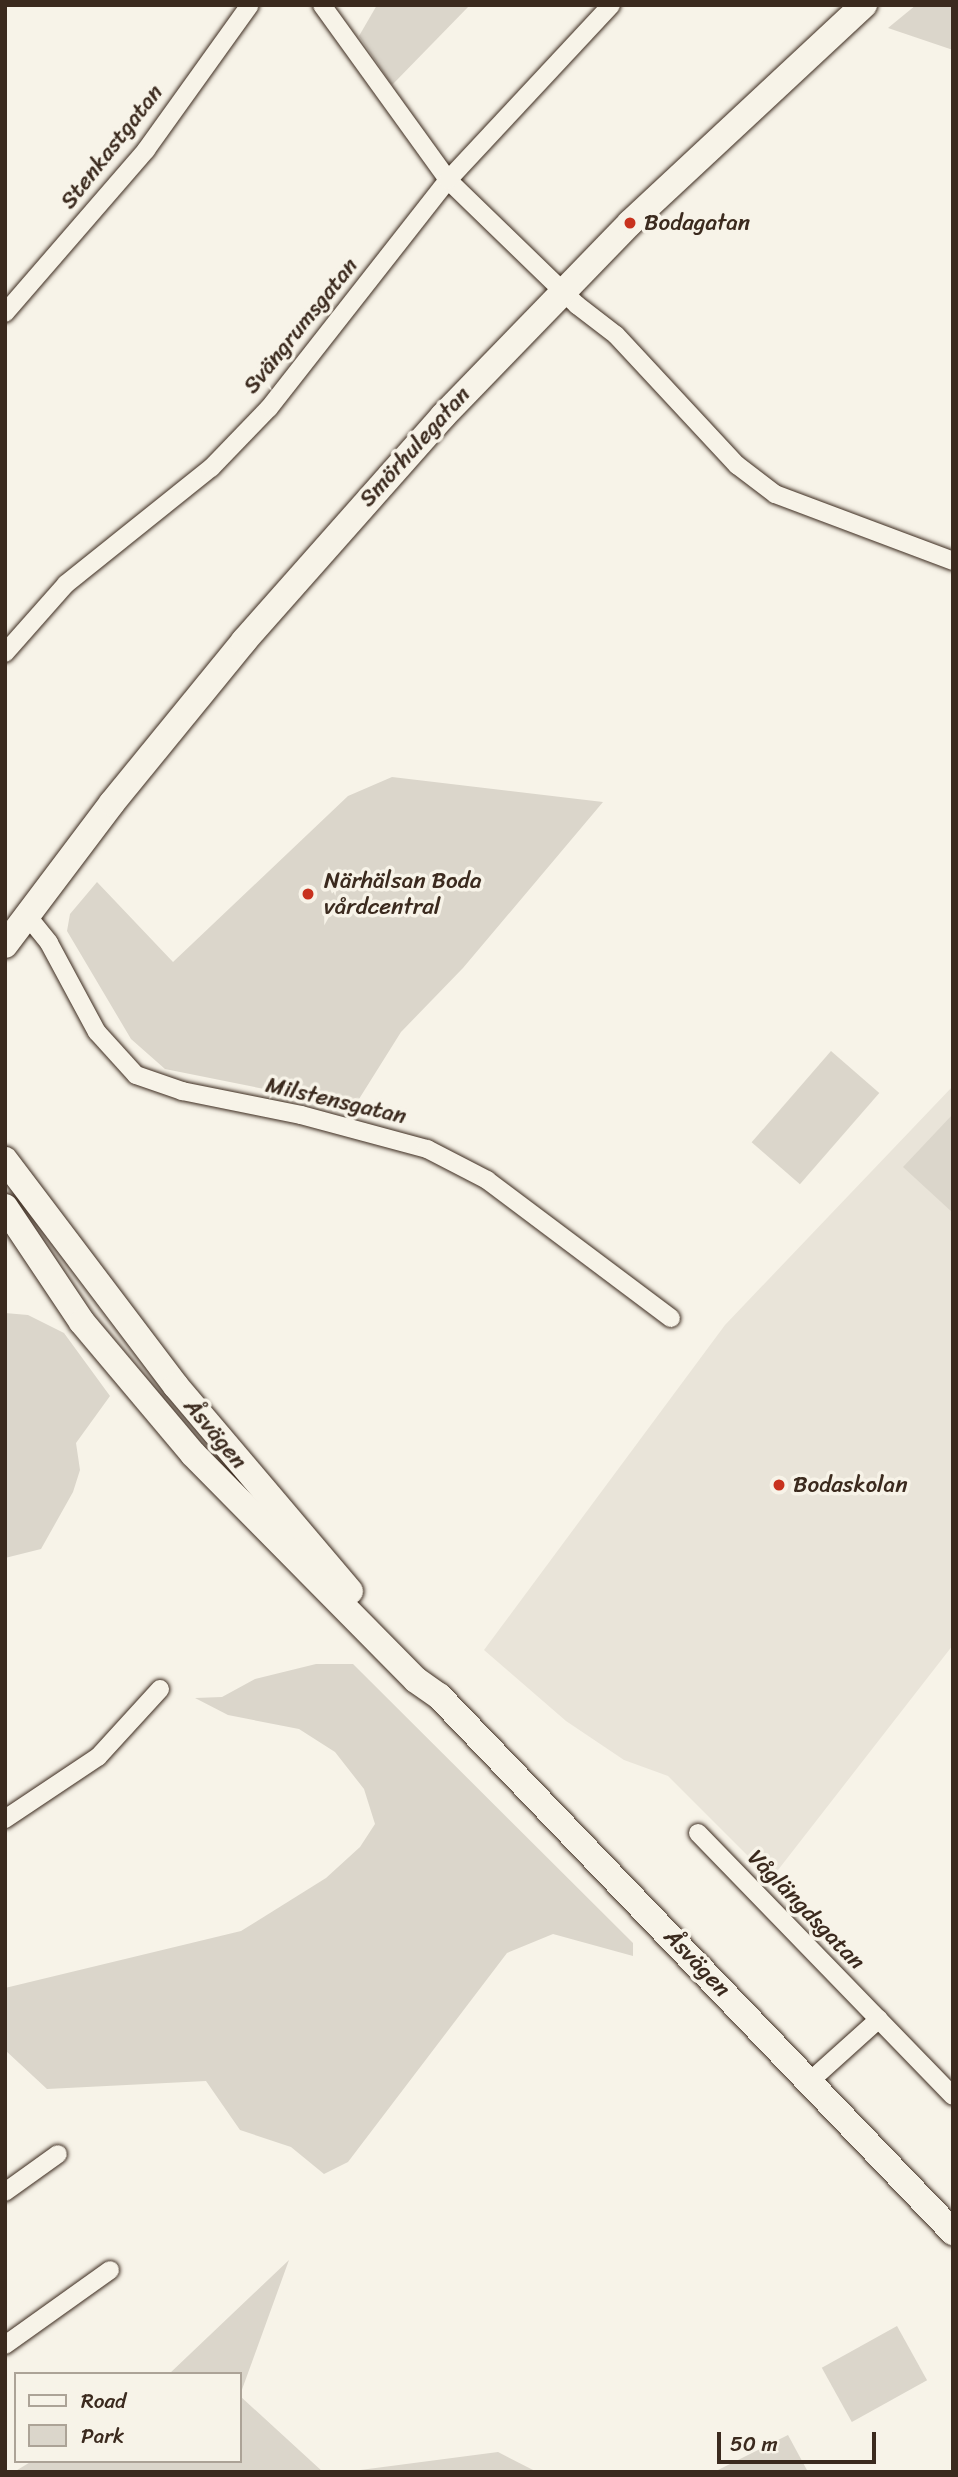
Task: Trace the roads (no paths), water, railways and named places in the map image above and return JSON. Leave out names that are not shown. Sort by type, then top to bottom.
[{"type":"street","name":"Stenkastgatan","points":[[5,313],[146,150],[250,5]]},
{"type":"street","points":[[322,5],[448,180],[616,335],[737,465],[775,494],[953,561]]},
{"type":"street","name":"Svängrumsgatan","points":[[5,653],[66,584],[211,468],[269,408],[448,180],[611,5]]},
{"type":"street","name":"Smörhulegatan","points":[[12,931],[268,613],[564,289],[754,103],[864,5]]},
{"type":"street","name":"Milstensgatan","points":[[12,931],[50,943],[97,1032],[136,1074],[183,1091],[301,1115],[427,1149],[487,1180],[671,1318]]},
{"type":"street","name":"Åsvägen","points":[[5,1160],[176,1387],[342,1583],[427,1672],[439,1696]]},
{"type":"street","name":"Åsvägen","points":[[5,1207],[82,1322],[158,1415],[397,1661],[439,1696],[953,2232]]},
{"type":"street","points":[[5,1819],[98,1757],[160,1689]]},
{"type":"street","name":"Våglängdsgatan","points":[[698,1833],[953,2096]]},
{"type":"street","points":[[809,2082],[879,2019]]},
{"type":"street","points":[[5,2192],[58,2154]]},
{"type":"street","points":[[5,2345],[110,2270]]},
{"type":"place","name":"Bodagatan","points":[[630,223]]},
{"type":"place","name":"Närhälsan Boda vårdcentral","points":[[308,894]]},
{"type":"place","name":"Bodaskolan","points":[[779,1485]]}]
